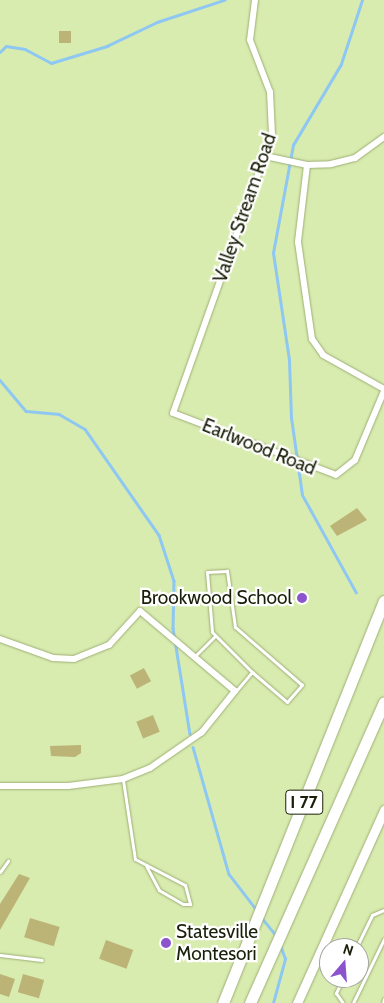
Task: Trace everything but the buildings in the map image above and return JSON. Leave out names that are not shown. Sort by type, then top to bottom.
[{"type":"highway","name":"I 77","points":[[223,1003],[384,600]]},
{"type":"highway","name":"I 77","points":[[250,1003],[384,702]]},
{"type":"street","name":"Valley Stream Road","points":[[173,413],[264,156],[274,113],[250,40],[255,0]]},
{"type":"street","points":[[264,156],[307,165],[355,158],[384,137]]},
{"type":"street","points":[[307,165],[298,242],[312,339],[323,355],[384,390]]},
{"type":"street","name":"Earlwood Road","points":[[173,413],[336,475],[355,460],[384,390]]},
{"type":"street","points":[[0,639],[53,658],[74,659],[109,646],[140,611],[235,691],[202,732],[178,752],[123,779],[68,786],[0,786]]},
{"type":"street","points":[[299,1002],[384,810]]},
{"type":"lane","points":[[228,570],[234,627],[301,688],[287,702],[252,672],[215,636],[206,575],[228,570]]},
{"type":"lane","points":[[195,656],[215,636]]},
{"type":"lane","points":[[235,691],[252,672]]},
{"type":"lane","points":[[123,779],[135,859],[185,885],[190,904],[182,904],[160,890],[146,866]]},
{"type":"lane","points":[[0,872],[8,861]]},
{"type":"lane","points":[[361,938],[372,915],[384,910]]},
{"type":"lane","points":[[353,1003],[384,939]]},
{"type":"lane","points":[[0,955],[42,960]]},
{"type":"lane","points":[[338,988],[336,993],[343,1003]]},
{"type":"waterway","points":[[0,52],[6,46],[25,49],[51,63],[107,46],[157,22],[224,0]]},
{"type":"waterway","points":[[356,593],[302,495],[291,418],[289,360],[273,253],[293,145],[341,64],[362,0]]},
{"type":"waterway","points":[[0,380],[26,411],[59,414],[85,429],[159,535],[174,581],[173,628],[190,734]]},
{"type":"waterway","points":[[193,747],[229,874],[256,909]]},
{"type":"waterway","points":[[262,918],[276,935]]},
{"type":"waterway","points":[[273,1003],[285,959],[280,945]]},
{"type":"place","name":"Brookwood School","points":[[302,598]]},
{"type":"place","name":"Statesville Montesori","points":[[166,943]]}]
